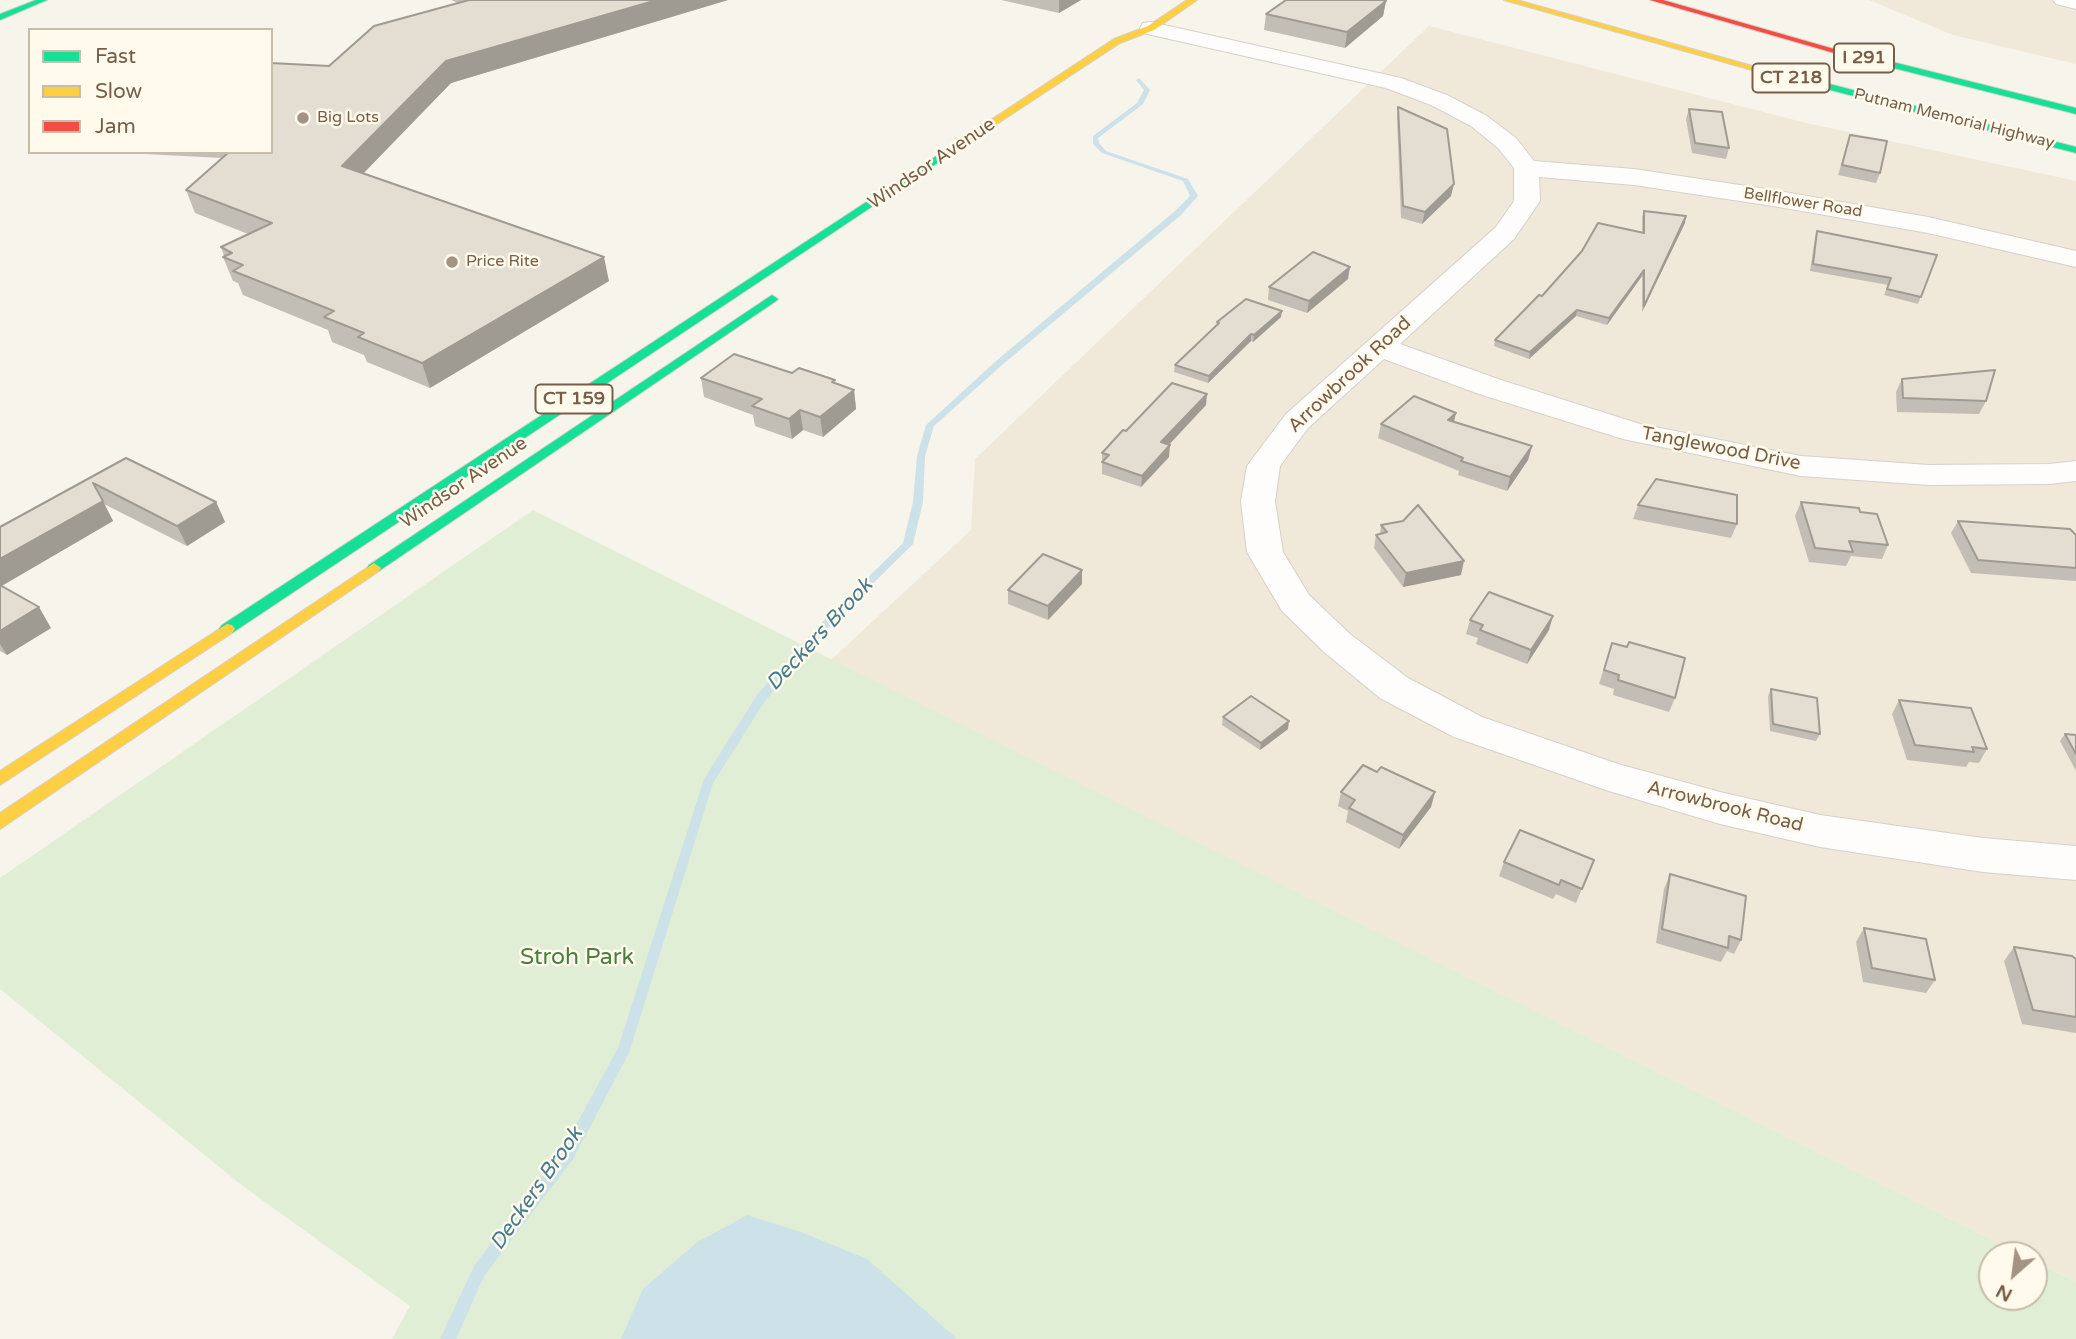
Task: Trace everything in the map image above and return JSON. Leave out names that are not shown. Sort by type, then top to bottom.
[{"type":"main road","points":[[0,18],[43,0]]},
{"type":"main road","name":"Windsor Avenue","points":[[0,822],[131,712],[713,307],[1116,41],[1151,28],[1194,0]]},
{"type":"main road","name":"Putnam Memorial Highway","points":[[1508,0],[1664,45],[2076,150]]},
{"type":"main road","name":"I 291","points":[[1654,0],[1860,57],[2076,111]]},
{"type":"main road","name":"I 291","points":[[1699,0],[1883,50],[2076,97]]},
{"type":"main road","name":"Windsor Avenue","points":[[1128,55],[1139,48],[1151,28]]},
{"type":"main road","points":[[1048,85],[1075,92]]},
{"type":"main road","name":"Windsor Avenue","points":[[0,779],[131,712],[788,288]]},
{"type":"main road","points":[[713,307],[739,322]]},
{"type":"street","points":[[2063,0],[2076,3]]},
{"type":"street","points":[[1151,28],[1393,83],[1439,100],[1479,121],[1507,143],[1527,168]]},
{"type":"street","name":"Bellflower Road","points":[[1527,168],[1634,177],[1773,198],[1928,225],[2076,259]]},
{"type":"street","name":"Arrowbrook Road","points":[[1527,168],[1527,201],[1504,233],[1297,421],[1264,466],[1258,501],[1265,552],[1295,603],[1337,643],[1394,688],[1468,727],[1609,776],[1720,808],[1820,831],[1983,855],[2076,863]]},
{"type":"street","name":"Tanglewood Drive","points":[[1380,347],[1490,387],[1634,432],[1801,466],[1929,475],[2049,474],[2076,471]]},
{"type":"shaded area","points":[[1869,0],[2076,0],[2076,64],[1953,35]]},
{"type":"shaded area","points":[[1429,26],[1806,123],[2076,181],[2076,1282],[2048,1268],[2048,1241],[1994,1241],[831,660],[971,530],[975,459]]},
{"type":"green space","name":"Stroh Park","points":[[533,510],[1994,1241],[1978,1241],[1978,1311],[2048,1311],[2048,1268],[2076,1282],[2076,1339],[392,1339],[410,1306],[244,1187],[0,989],[0,878]]},
{"type":"water","points":[[747,1215],[801,1232],[867,1259],[957,1339],[621,1339],[643,1289],[696,1243]]},
{"type":"building","points":[[469,0],[657,0],[446,61],[342,166],[604,257],[422,363],[358,337],[364,333],[324,317],[334,311],[233,271],[243,265],[223,257],[232,253],[221,247],[272,223],[186,190],[227,154],[273,154],[273,63],[329,66],[374,26]]},
{"type":"building","points":[[1286,0],[1386,1],[1347,32],[1266,14]]},
{"type":"building","points":[[1398,107],[1447,129],[1454,184],[1425,212],[1403,206]]},
{"type":"building","points":[[1689,109],[1722,112],[1729,148],[1695,143]]},
{"type":"building","points":[[1850,135],[1887,141],[1880,173],[1842,165]]},
{"type":"building","points":[[1644,211],[1686,216],[1644,306],[1644,270],[1609,318],[1577,310],[1530,352],[1495,340],[1539,295],[1542,296],[1582,251],[1598,223],[1644,233]]},
{"type":"building","points":[[1817,231],[1937,255],[1921,297],[1887,289],[1891,278],[1813,264]]},
{"type":"building","points":[[1313,252],[1350,267],[1309,301],[1269,287]]},
{"type":"building","points":[[1246,299],[1282,311],[1254,335],[1251,334],[1209,376],[1175,365],[1219,323],[1217,322]]},
{"type":"building","points":[[734,354],[792,373],[799,368],[835,380],[832,382],[854,390],[820,417],[800,410],[789,419],[752,406],[762,399],[701,378]]},
{"type":"building","points":[[1995,370],[1986,401],[1903,398],[1902,379]]},
{"type":"building","points":[[1172,383],[1207,394],[1161,442],[1170,445],[1142,476],[1102,462],[1109,455],[1102,453]]},
{"type":"building","points":[[1414,396],[1456,413],[1448,420],[1532,446],[1510,477],[1461,461],[1463,458],[1381,424]]},
{"type":"building","points":[[126,458],[216,502],[177,526],[93,483],[103,501],[0,559],[0,527]]},
{"type":"building","points":[[1656,479],[1737,495],[1737,524],[1638,505]]},
{"type":"building","points":[[1801,502],[1859,508],[1860,512],[1877,514],[1888,545],[1849,541],[1853,552],[1815,548]]},
{"type":"building","points":[[1418,505],[1464,561],[1406,573],[1376,535],[1387,532],[1381,525],[1403,521]]},
{"type":"building","points":[[1958,521],[2070,529],[2076,535],[2076,568],[1978,560]]},
{"type":"building","points":[[1043,554],[1082,570],[1048,606],[1008,590]]},
{"type":"building","points":[[0,585],[39,607],[0,631]]},
{"type":"building","points":[[1489,592],[1553,616],[1531,650],[1480,630],[1483,625],[1470,620]]},
{"type":"building","points":[[1629,642],[1685,658],[1675,698],[1618,680],[1619,675],[1604,670],[1612,643],[1627,647]]},
{"type":"building","points":[[1771,689],[1817,698],[1820,734],[1773,724]]},
{"type":"building","points":[[1251,696],[1289,721],[1261,743],[1223,717]]},
{"type":"building","points":[[1899,700],[1971,708],[1987,749],[1972,747],[1974,752],[1915,745]]},
{"type":"building","points":[[2065,734],[2076,735],[2076,754]]},
{"type":"building","points":[[1363,765],[1377,772],[1381,767],[1435,792],[1403,835],[1349,808],[1355,800],[1341,792]]},
{"type":"building","points":[[1520,830],[1594,860],[1582,889],[1561,880],[1559,885],[1504,862]]},
{"type":"building","points":[[1670,874],[1746,896],[1741,940],[1729,936],[1728,948],[1662,929]]},
{"type":"building","points":[[1864,928],[1926,939],[1935,980],[1872,968]]},
{"type":"building","points":[[2014,947],[2072,956],[2076,959],[2076,1017],[2033,1010]]},
{"type":"waterway","name":"Deckers Brook","points":[[448,1339],[479,1271],[568,1154],[624,1049],[708,782],[761,698],[823,627],[908,544],[918,502],[921,456],[930,425],[999,363],[1178,213],[1194,196],[1186,180],[1104,152],[1096,144],[1095,137],[1140,104],[1147,90],[1139,80]]},
{"type":"traffic: fast","points":[[0,17],[43,0]]},
{"type":"traffic: fast","points":[[1837,51],[2076,111]]},
{"type":"traffic: fast","points":[[1755,68],[2076,150]]},
{"type":"traffic: fast","points":[[227,629],[944,154]]},
{"type":"traffic: fast","points":[[374,568],[772,299]]},
{"type":"traffic: slow","points":[[944,154],[1117,41],[1151,28],[1193,0]]},
{"type":"traffic: slow","points":[[1508,0],[1755,68]]},
{"type":"traffic: slow","points":[[0,822],[374,568]]},
{"type":"traffic: slow","points":[[0,779],[227,629]]},
{"type":"traffic: jam","points":[[1654,0],[1837,51]]},
{"type":"place","name":"Big Lots","points":[[303,118]]},
{"type":"place","name":"Price Rite","points":[[452,262]]}]
